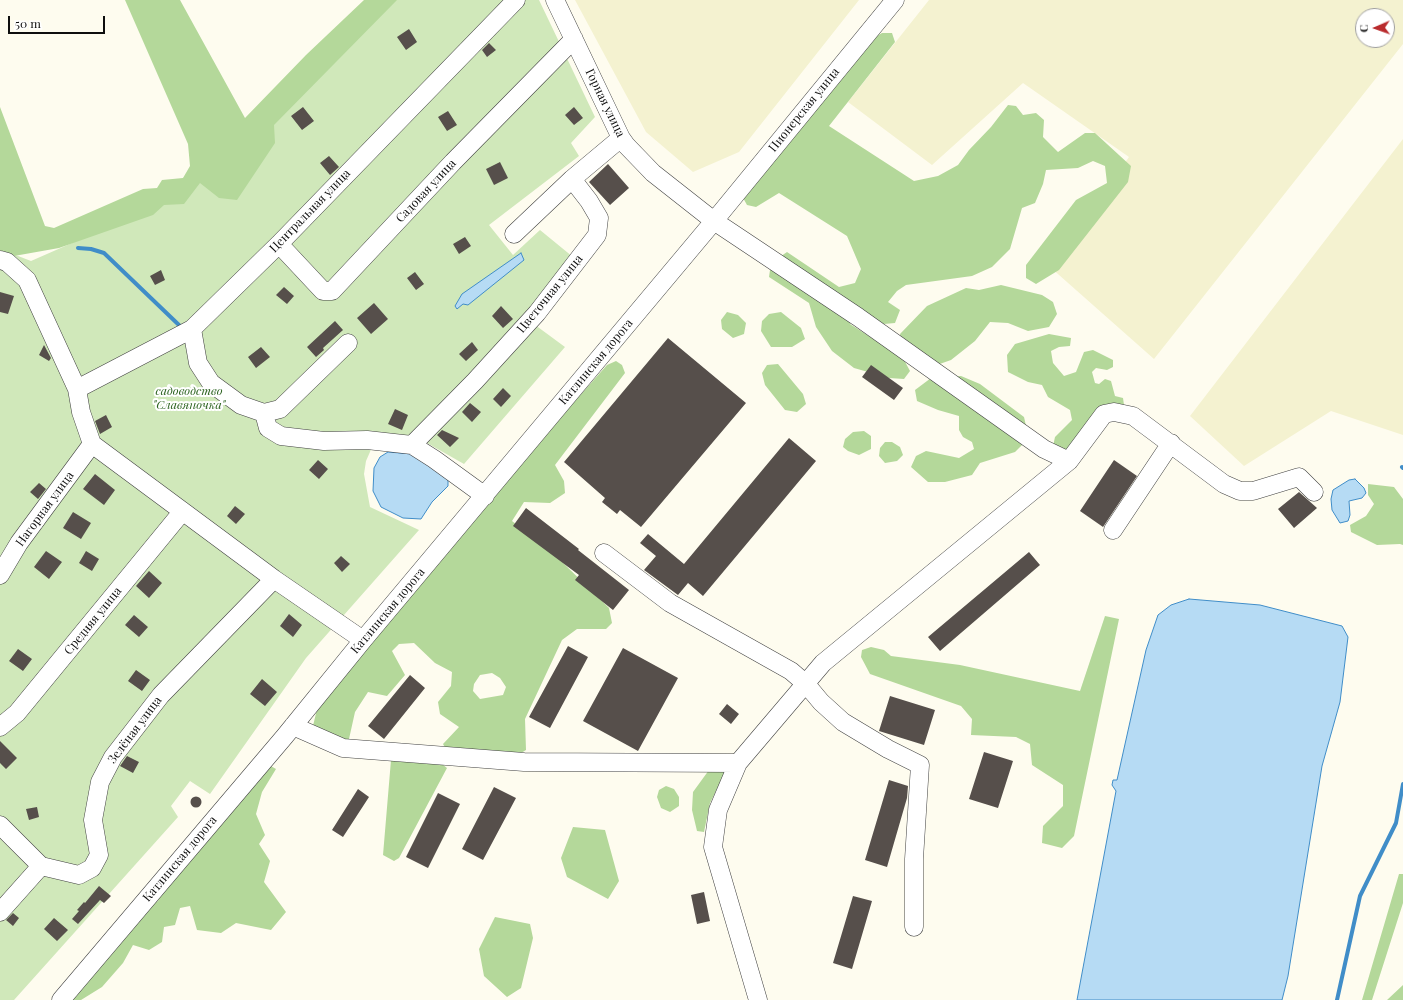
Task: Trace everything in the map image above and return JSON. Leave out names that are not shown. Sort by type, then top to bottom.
[{"type":"street","name":"Центральная улица","points":[[77,388],[192,329],[279,244],[516,0]]},
{"type":"street","name":"Горная улица","points":[[555,0],[621,138],[653,173],[714,221],[858,317],[1044,449],[1069,461]]},
{"type":"street","name":"Пионерская улица","points":[[714,221],[895,0]]},
{"type":"street","name":"Садовая улица","points":[[279,244],[322,291],[332,291],[452,162],[574,39]]},
{"type":"street","points":[[514,234],[572,179],[621,138]]},
{"type":"street","name":"Цветочная улица","points":[[412,445],[476,381],[537,313],[597,235],[599,218],[589,201],[572,179]]},
{"type":"street","name":"Катлинская дорога","points":[[61,1000],[293,726],[363,640],[714,221]]},
{"type":"street","points":[[0,260],[7,262],[27,280],[77,388],[81,412],[92,444],[274,579],[363,640]]},
{"type":"street","points":[[192,329],[198,363],[211,383],[241,405],[264,413],[280,409],[348,343]]},
{"type":"street","points":[[758,1000],[713,847],[718,810],[738,763],[824,663],[1069,461],[1104,414],[1114,412],[1133,416],[1224,484],[1240,491],[1253,491],[1299,477],[1314,492]]},
{"type":"street","points":[[264,413],[268,428],[281,436],[324,441],[367,440],[412,445],[485,496]]},
{"type":"street","points":[[1113,530],[1171,443]]},
{"type":"street","name":"Нагорная улица","points":[[0,575],[19,543],[92,444]]},
{"type":"street","name":"Средняя улица","points":[[0,727],[17,713],[182,512]]},
{"type":"street","points":[[604,553],[670,603],[791,671],[806,684],[820,702],[843,722],[888,750],[920,765],[914,859],[914,928]]},
{"type":"street","name":"Зелёная улица","points":[[41,866],[79,875],[92,868],[98,855],[93,820],[100,782],[113,757],[161,695],[274,579]]},
{"type":"street","points":[[293,726],[343,748],[524,762],[738,763]]},
{"type":"street","points":[[0,825],[41,866],[0,912]]},
{"type":"shaded area","points":[[575,0],[859,0],[739,152],[693,172],[646,132]]},
{"type":"shaded area","points":[[929,0],[1403,0],[1403,44],[1154,359],[1050,267],[1129,157],[1023,83],[932,165],[848,102]]},
{"type":"shaded area","points":[[1403,139],[1403,435],[1331,411],[1244,466],[1190,416]]},
{"type":"green space","points":[[125,0],[180,0],[245,118],[306,55],[364,0],[397,0],[274,125],[275,143],[237,200],[219,198],[200,183],[184,204],[164,205],[153,215],[59,248],[14,256],[0,250],[0,107],[45,226],[54,228],[143,189],[157,188],[162,180],[183,178],[190,166],[188,144]]},
{"type":"green space","name":"садоводство \"Славяночка\"","points":[[390,0],[539,0],[595,117],[571,143],[579,156],[489,225],[513,255],[540,230],[573,257],[527,319],[565,347],[464,464],[427,443],[377,436],[366,461],[364,474],[370,507],[419,530],[306,658],[210,794],[190,781],[171,806],[178,817],[14,1000],[0,1000],[0,249],[31,261],[145,211]]},
{"type":"green space","points":[[882,33],[892,33],[895,42],[829,126],[914,181],[938,176],[958,165],[1008,105],[1016,106],[1023,115],[1036,113],[1044,120],[1043,137],[1058,152],[1085,133],[1095,133],[1131,166],[1128,182],[1059,270],[1036,284],[1026,278],[1026,265],[1076,200],[1107,183],[1105,166],[1093,161],[1078,168],[1046,170],[1043,184],[1035,203],[1022,208],[1010,249],[992,267],[972,276],[906,285],[897,291],[888,302],[900,310],[895,323],[884,324],[856,308],[850,324],[903,358],[910,371],[904,379],[889,378],[854,368],[832,351],[816,327],[809,303],[769,277],[771,263],[787,252],[839,287],[855,283],[861,269],[847,236],[779,193],[756,207],[747,205],[742,196],[873,38]]},
{"type":"green space","points":[[1001,285],[1042,295],[1053,302],[1057,314],[1049,327],[1028,331],[1008,323],[990,322],[975,341],[951,360],[931,367],[902,345],[900,334],[927,306],[966,288],[979,290]]},
{"type":"green space","points":[[727,312],[738,315],[746,323],[744,334],[733,338],[722,329],[721,320]]},
{"type":"green space","points":[[781,312],[801,328],[805,339],[792,347],[771,347],[761,331],[762,321],[769,314]]},
{"type":"green space","points":[[1049,334],[1071,338],[1070,346],[1059,347],[1051,351],[1053,363],[1064,376],[1076,372],[1084,352],[1093,350],[1113,360],[1113,367],[1107,370],[1096,368],[1092,372],[1095,383],[1099,384],[1105,379],[1111,381],[1115,396],[1123,398],[1124,405],[1117,408],[1071,450],[1064,451],[1053,446],[1055,437],[1072,420],[1070,410],[1048,397],[1042,385],[1028,382],[1008,372],[1007,355],[1015,344]]},
{"type":"green space","points":[[616,361],[622,365],[625,373],[555,465],[564,481],[565,493],[550,503],[524,502],[512,521],[553,553],[609,608],[612,623],[606,629],[577,629],[562,640],[525,719],[526,750],[516,756],[448,753],[443,744],[459,727],[440,714],[438,702],[451,686],[452,672],[435,663],[414,643],[399,644],[392,651],[405,675],[387,696],[368,692],[355,712],[349,739],[337,744],[312,730],[318,705],[489,498],[607,365]],"holes":[[[492,673],[500,678],[506,687],[503,695],[480,699],[473,691],[474,684],[480,675]]]},
{"type":"green space","points":[[778,364],[803,394],[806,404],[797,412],[785,410],[765,385],[762,373],[767,365]]},
{"type":"green space","points":[[961,376],[980,384],[1024,417],[1027,430],[1024,443],[1015,452],[980,463],[972,475],[945,482],[928,482],[911,467],[916,456],[926,451],[959,458],[974,449],[972,442],[963,437],[959,430],[959,416],[938,410],[917,401],[915,390],[931,378]]},
{"type":"green space","points":[[864,431],[871,436],[871,449],[859,455],[848,451],[843,447],[845,439],[853,432]]},
{"type":"green space","points":[[885,442],[892,442],[900,447],[903,455],[897,461],[885,463],[879,456],[880,448]]},
{"type":"green space","points":[[1368,484],[1394,487],[1403,499],[1403,545],[1377,545],[1351,532],[1350,525],[1366,516],[1374,504],[1368,495]]},
{"type":"green space","points":[[1105,616],[1119,619],[1074,836],[1062,848],[1042,843],[1043,826],[1063,806],[1063,785],[1032,765],[1030,744],[1016,737],[971,735],[972,719],[961,706],[870,674],[861,657],[862,650],[871,647],[884,650],[891,656],[960,665],[1080,691]]},
{"type":"green space","points":[[391,760],[438,761],[447,768],[399,858],[394,861],[383,855]]},
{"type":"green space","points":[[269,765],[276,769],[262,792],[256,814],[265,835],[259,844],[270,861],[264,882],[286,912],[271,930],[236,923],[221,933],[197,930],[190,906],[180,908],[175,925],[164,927],[162,942],[149,950],[133,945],[123,963],[102,987],[81,1000],[66,1000],[143,908],[158,901],[163,887]]},
{"type":"green space","points":[[717,768],[725,773],[710,803],[704,832],[697,831],[692,810],[693,792],[709,770]]},
{"type":"green space","points":[[666,786],[674,789],[679,797],[679,806],[670,812],[661,808],[657,797],[659,790]]},
{"type":"green space","points":[[573,827],[605,830],[619,881],[608,899],[567,877],[561,858]]},
{"type":"green space","points":[[1399,874],[1403,874],[1403,903],[1372,1000],[1362,1000]]},
{"type":"green space","points":[[495,917],[530,924],[533,938],[521,988],[507,997],[484,976],[479,949]]},
{"type":"green space","points":[[1403,985],[1403,1000],[1387,1000]]},
{"type":"water","points":[[521,253],[524,260],[468,305],[463,304],[457,309],[455,306],[462,294]]},
{"type":"water","points":[[388,452],[412,454],[448,478],[448,486],[432,502],[421,519],[403,518],[381,507],[373,491],[374,468],[380,457]]},
{"type":"water","points":[[1355,479],[1364,488],[1366,493],[1362,498],[1349,501],[1350,515],[1348,521],[1340,523],[1332,510],[1331,499],[1333,490],[1349,480]]},
{"type":"water","points":[[1189,599],[1260,605],[1342,626],[1348,637],[1340,702],[1322,766],[1288,976],[1282,1000],[1077,1000],[1116,791],[1112,785],[1113,780],[1117,780],[1146,650],[1158,615],[1171,605]]},
{"type":"building","points":[[409,29],[417,42],[406,50],[397,37]]},
{"type":"building","points":[[489,43],[496,50],[487,57],[482,50]]},
{"type":"building","points":[[303,107],[314,121],[302,130],[291,116]]},
{"type":"building","points":[[574,107],[583,118],[574,125],[565,115]]},
{"type":"building","points":[[448,111],[457,125],[447,131],[438,117]]},
{"type":"building","points":[[329,156],[339,167],[330,175],[320,163]]},
{"type":"building","points":[[500,162],[508,178],[494,185],[486,169]]},
{"type":"building","points":[[608,164],[629,188],[610,205],[589,182]]},
{"type":"building","points":[[465,237],[471,246],[459,254],[453,244]]},
{"type":"building","points":[[161,270],[165,280],[155,285],[150,276]]},
{"type":"building","points":[[415,272],[424,284],[416,290],[407,278]]},
{"type":"building","points":[[284,287],[294,296],[287,304],[276,295]]},
{"type":"building","points":[[0,292],[14,296],[8,314],[0,312]]},
{"type":"building","points":[[374,303],[388,319],[371,334],[357,318]]},
{"type":"building","points":[[501,306],[513,319],[503,328],[492,316]]},
{"type":"building","points":[[335,321],[343,330],[323,348],[324,350],[316,357],[307,347]]},
{"type":"building","points":[[668,338],[746,403],[641,527],[620,510],[617,514],[602,502],[605,498],[564,462]]},
{"type":"building","points":[[472,342],[478,350],[466,361],[459,354]]},
{"type":"building","points":[[44,345],[51,358],[49,361],[39,355]]},
{"type":"building","points":[[261,347],[270,357],[256,368],[248,357]]},
{"type":"building","points":[[871,365],[903,388],[894,400],[862,377]]},
{"type":"building","points":[[503,388],[511,396],[501,407],[493,399]]},
{"type":"building","points":[[470,403],[481,412],[472,422],[462,412]]},
{"type":"building","points":[[395,409],[408,415],[402,430],[388,424]]},
{"type":"building","points":[[106,415],[112,427],[100,434],[95,421]]},
{"type":"building","points":[[442,430],[459,438],[450,447],[437,435]]},
{"type":"building","points":[[789,438],[816,461],[703,596],[688,583],[678,595],[644,570],[656,556],[640,543],[648,534],[684,564]]},
{"type":"building","points":[[318,460],[328,469],[319,479],[309,470]]},
{"type":"building","points":[[1114,460],[1137,476],[1103,527],[1080,511]]},
{"type":"building","points":[[95,474],[115,490],[104,505],[83,489]]},
{"type":"building","points":[[39,483],[46,489],[38,499],[30,492]]},
{"type":"building","points":[[1299,492],[1317,508],[1294,528],[1278,509]]},
{"type":"building","points":[[235,506],[245,514],[236,524],[227,516]]},
{"type":"building","points":[[526,508],[629,590],[613,610],[575,580],[579,575],[513,526]]},
{"type":"building","points":[[73,512],[91,523],[81,539],[63,528]]},
{"type":"building","points":[[46,551],[62,562],[49,579],[34,567]]},
{"type":"building","points":[[86,551],[99,559],[92,571],[79,563]]},
{"type":"building","points":[[1029,552],[1040,565],[940,651],[928,637]]},
{"type":"building","points":[[341,556],[350,564],[342,572],[334,563]]},
{"type":"building","points":[[149,571],[162,583],[149,598],[136,586]]},
{"type":"building","points":[[289,614],[302,625],[293,637],[280,626]]},
{"type":"building","points":[[134,615],[148,627],[139,637],[125,625]]},
{"type":"building","points":[[568,646],[588,657],[550,728],[529,717]]},
{"type":"building","points":[[623,648],[678,678],[638,751],[583,721]]},
{"type":"building","points":[[18,649],[32,659],[23,671],[9,661]]},
{"type":"building","points":[[136,670],[150,680],[142,691],[128,681]]},
{"type":"building","points":[[410,675],[425,688],[384,739],[368,726]]},
{"type":"building","points":[[262,679],[277,692],[265,706],[250,694]]},
{"type":"building","points":[[890,696],[935,710],[924,745],[879,731]]},
{"type":"building","points":[[727,704],[739,714],[731,724],[719,714]]},
{"type":"building","points":[[0,741],[17,758],[6,769],[0,763]]},
{"type":"building","points":[[984,752],[1013,761],[998,808],[969,799]]},
{"type":"building","points":[[127,756],[139,762],[133,773],[120,766]]},
{"type":"building","points":[[889,780],[908,786],[907,798],[887,867],[865,860]]},
{"type":"building","points":[[494,787],[516,798],[483,860],[462,849]]},
{"type":"building","points":[[358,789],[369,797],[343,837],[332,830]]},
{"type":"building","points":[[438,793],[460,804],[428,868],[406,857]]},
{"type":"building","points":[[196,796],[200,798],[202,802],[200,806],[196,808],[192,806],[190,802],[192,798]]},
{"type":"building","points":[[37,807],[39,817],[29,820],[26,809]]},
{"type":"building","points":[[99,886],[111,896],[104,903],[100,900],[78,924],[72,919],[79,911],[77,910]]},
{"type":"building","points":[[704,892],[710,921],[697,924],[691,895]]},
{"type":"building","points":[[853,896],[872,901],[852,969],[833,963]]},
{"type":"building","points":[[13,913],[19,918],[13,926],[6,920]]},
{"type":"building","points":[[54,918],[68,930],[57,941],[44,929]]},
{"type":"waterway","points":[[78,248],[91,249],[104,253],[180,326]]},
{"type":"waterway","points":[[1337,1000],[1360,896],[1396,823],[1403,784]]}]
